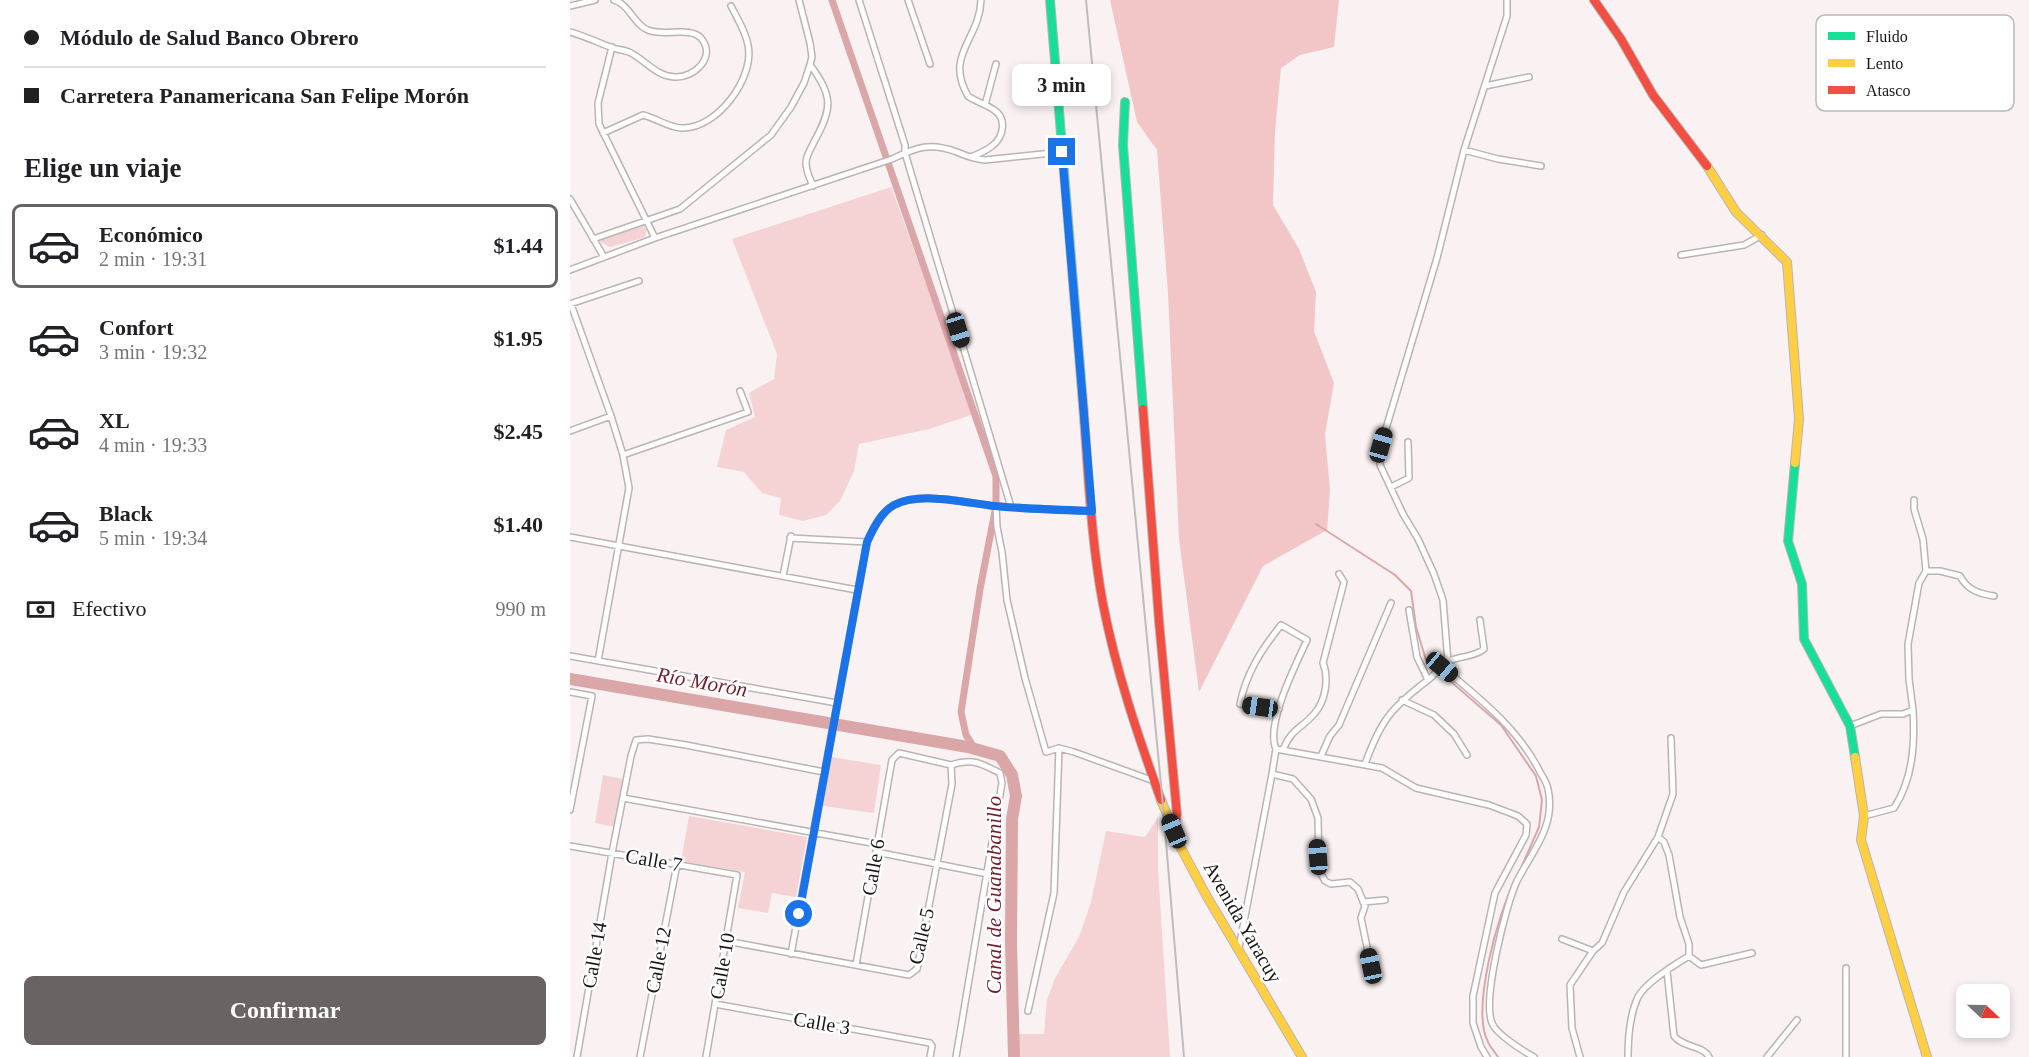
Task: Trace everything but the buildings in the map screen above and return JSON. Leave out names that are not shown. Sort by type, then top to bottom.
[{"type":"street","points":[[570,6],[595,0]]},
{"type":"street","points":[[570,32],[631,53],[656,71],[671,77],[686,77],[702,65],[706,49],[703,41],[690,32],[665,33],[648,30],[642,27],[627,8],[614,0]]},
{"type":"street","points":[[593,239],[680,209],[771,135],[791,107],[804,83],[812,57],[799,0]]},
{"type":"street","points":[[859,0],[905,145],[905,153],[1011,507]]},
{"type":"street","points":[[908,0],[930,64]]},
{"type":"street","points":[[971,158],[991,147],[997,141],[1002,128],[1002,118],[999,114],[968,96],[959,70],[960,58],[979,17],[981,0]]},
{"type":"street","name":"Avenida Yaracuy","points":[[1050,0],[1092,511],[1103,603],[1141,745],[1174,831],[1206,895],[1302,1055]]},
{"type":"street","points":[[1448,662],[1443,600],[1434,574],[1380,465],[1381,445],[1437,258],[1464,150],[1506,16],[1507,0]]},
{"type":"street","points":[[1594,0],[1621,39],[1653,95],[1717,179],[1737,212],[1787,262],[1798,418],[1788,541],[1802,584],[1804,639],[1850,726],[1864,816],[1861,840],[1927,1057]]},
{"type":"street","points":[[603,133],[643,115],[681,129],[690,128],[715,116],[728,104],[738,88],[749,58],[748,44],[731,6]]},
{"type":"street","points":[[612,47],[598,103],[599,124],[655,238]]},
{"type":"street","points":[[985,105],[996,64]]},
{"type":"street","points":[[810,65],[823,85],[829,106],[823,126],[807,156],[806,166],[813,186]]},
{"type":"street","points":[[1485,86],[1529,77]]},
{"type":"street","points":[[1125,102],[1123,145],[1159,621],[1177,814],[1174,831]]},
{"type":"street","points":[[570,270],[655,238],[930,145],[985,160],[1062,152]]},
{"type":"street","points":[[1464,150],[1498,159],[1541,166]]},
{"type":"street","points":[[570,199],[604,257]]},
{"type":"street","points":[[1681,255],[1744,245],[1762,235]]},
{"type":"street","points":[[598,661],[629,488],[623,455],[611,416],[571,304],[639,281]]},
{"type":"street","points":[[623,455],[748,412],[740,391]]},
{"type":"street","points":[[570,430],[611,416]]},
{"type":"street","points":[[1391,488],[1409,478],[1408,442]]},
{"type":"street","points":[[791,954],[857,590],[867,542],[881,516],[892,506],[907,500],[928,499],[996,506],[1092,511]]},
{"type":"street","points":[[1864,816],[1894,808],[1904,793],[1909,774],[1914,731],[1908,644],[1919,583],[1926,571],[1923,539],[1914,509],[1914,500]]},
{"type":"street","points":[[996,506],[1007,600],[1025,678],[1046,752],[1059,748],[1074,752],[1154,781]]},
{"type":"street","points":[[570,537],[857,590]]},
{"type":"street","points":[[783,576],[791,537],[867,542]]},
{"type":"street","points":[[1926,571],[1940,571],[1960,576],[1964,584],[1981,594],[1994,596]]},
{"type":"street","points":[[1283,750],[1288,737],[1316,712],[1323,696],[1328,675],[1323,663],[1344,582],[1339,574]]},
{"type":"street","points":[[1321,756],[1330,736],[1339,724],[1391,603]]},
{"type":"street","points":[[1409,610],[1417,657],[1430,679]]},
{"type":"street","points":[[1365,764],[1373,740],[1388,715],[1402,700],[1448,662],[1484,650],[1480,620]]},
{"type":"street","points":[[1239,950],[1276,749],[1272,741],[1279,710],[1281,700],[1307,640],[1281,625],[1259,652],[1243,690],[1240,704],[1279,710]]},
{"type":"street","points":[[570,656],[837,703]]},
{"type":"street","points":[[1441,668],[1486,704],[1517,738],[1534,759],[1548,788],[1549,819],[1540,843],[1517,882],[1501,935],[1491,987],[1490,1019],[1494,1027],[1534,1057]]},
{"type":"street","points":[[570,692],[592,696],[570,810]]},
{"type":"street","points":[[1402,700],[1434,715],[1454,734],[1467,755]]},
{"type":"street","points":[[1850,726],[1881,714],[1903,714],[1913,710]]},
{"type":"street","points":[[1580,1057],[1572,1028],[1570,985],[1593,951],[1602,943],[1624,892],[1658,837],[1673,794],[1671,738]]},
{"type":"street","name":"Calle 14","points":[[577,1057],[622,798],[636,740],[648,739],[686,745],[824,772]]},
{"type":"street","points":[[1028,1011],[1054,893],[1059,748]]},
{"type":"street","points":[[1276,749],[1382,768],[1416,788],[1489,805],[1518,816],[1527,824],[1526,835],[1495,893],[1473,996],[1473,1023],[1487,1057]]},
{"type":"street","name":"Calle 6","points":[[856,965],[892,759],[899,753],[951,765]]},
{"type":"street","points":[[951,765],[966,760],[983,764],[1000,773],[1002,783],[956,1057]]},
{"type":"street","name":"Calle 5","points":[[726,941],[909,975],[917,969],[952,784],[951,765]]},
{"type":"street","points":[[1272,774],[1293,779],[1311,799],[1318,818],[1318,870],[1325,881],[1331,884],[1350,882],[1358,889],[1365,906],[1361,918],[1371,966]]},
{"type":"street","points":[[622,798],[877,844]]},
{"type":"street","points":[[1658,837],[1664,842],[1669,855],[1680,917],[1689,944],[1689,956]]},
{"type":"street","name":"Calle 7","points":[[570,846],[737,875]]},
{"type":"street","points":[[876,852],[988,874]]},
{"type":"street","name":"Calle 12","points":[[639,1057],[677,864]]},
{"type":"street","name":"Calle 10","points":[[706,1057],[737,875]]},
{"type":"street","points":[[1363,902],[1385,900]]},
{"type":"street","points":[[1562,939],[1593,951]]},
{"type":"street","points":[[1689,956],[1701,965],[1752,953]]},
{"type":"street","points":[[1628,1057],[1628,1042],[1638,998],[1646,987],[1689,956]]},
{"type":"street","points":[[1846,968],[1846,1057]]},
{"type":"street","points":[[1666,971],[1674,1036],[1680,1042],[1705,1051],[1709,1057]]},
{"type":"street","name":"Calle 3","points":[[715,1004],[930,1042],[932,1046],[930,1057]]},
{"type":"street","points":[[1767,1057],[1797,1020]]},
{"type":"shaded area","points":[[1110,0],[1339,0],[1334,47],[1300,55],[1281,68],[1275,131],[1273,205],[1299,249],[1316,292],[1314,331],[1334,383],[1325,434],[1330,490],[1327,530],[1263,566],[1199,692],[1179,539],[1168,293],[1157,150],[1137,122]]},
{"type":"shaded area","points":[[891,187],[974,414],[929,429],[859,444],[854,471],[840,501],[826,515],[803,521],[779,515],[781,498],[762,493],[744,472],[717,467],[726,430],[755,417],[749,393],[774,379],[777,354],[732,239]]},
{"type":"shaded area","points":[[640,224],[646,229],[646,235],[643,238],[610,247],[599,241],[599,237]]},
{"type":"shaded area","points":[[831,757],[881,765],[874,813],[823,806]]},
{"type":"shaded area","points":[[603,775],[623,779],[615,827],[595,823]]},
{"type":"shaded area","points":[[689,816],[807,837],[796,897],[772,893],[768,913],[738,908],[745,872],[681,861]]},
{"type":"shaded area","points":[[1158,817],[1158,869],[1170,1057],[1014,1057],[1013,1034],[1044,1034],[1047,1000],[1055,978],[1079,937],[1091,902],[1106,831],[1145,837]]},
{"type":"waterway","points":[[832,0],[996,476],[996,506],[980,589],[961,712],[966,735],[975,749]]},
{"type":"waterway","points":[[1316,524],[1395,575],[1411,591],[1416,627],[1426,660],[1501,725],[1536,776],[1542,800],[1539,827],[1521,868]]},
{"type":"waterway","name":"Río Morón","points":[[570,679],[828,723]]},
{"type":"waterway","name":"Canal de Guanabanillo","points":[[839,725],[968,747],[1000,756],[1012,775],[1016,796],[1012,819],[1011,943],[1014,1057]]},
{"type":"waterway","points":[[1498,1057],[1489,1044],[1484,1027],[1485,985],[1501,915],[1515,881]]},
{"type":"railway","points":[[1086,0],[1163,806],[1184,1057]]},
{"type":"traffic: fast","points":[[1050,0],[1082,391]]},
{"type":"traffic: fast","points":[[1125,102],[1123,145],[1143,409]]},
{"type":"traffic: fast","points":[[1795,463],[1788,541],[1802,584],[1804,639],[1850,726],[1855,757]]},
{"type":"traffic: slow","points":[[1707,166],[1736,212],[1787,262],[1799,419],[1795,463]]},
{"type":"traffic: slow","points":[[1855,757],[1864,816],[1861,840],[1927,1057]]},
{"type":"traffic: slow","points":[[1161,800],[1181,848],[1206,895],[1302,1057]]},
{"type":"traffic: jam","points":[[1594,0],[1621,39],[1653,95],[1707,166]]},
{"type":"traffic: jam","points":[[1082,391],[1092,525],[1103,604],[1128,703],[1161,800]]},
{"type":"traffic: jam","points":[[1143,409],[1177,814],[1174,831]]},
{"type":"route","points":[[799,914],[857,590],[867,542],[881,516],[892,506],[907,500],[928,499],[996,506],[1092,511],[1062,152]]}]
